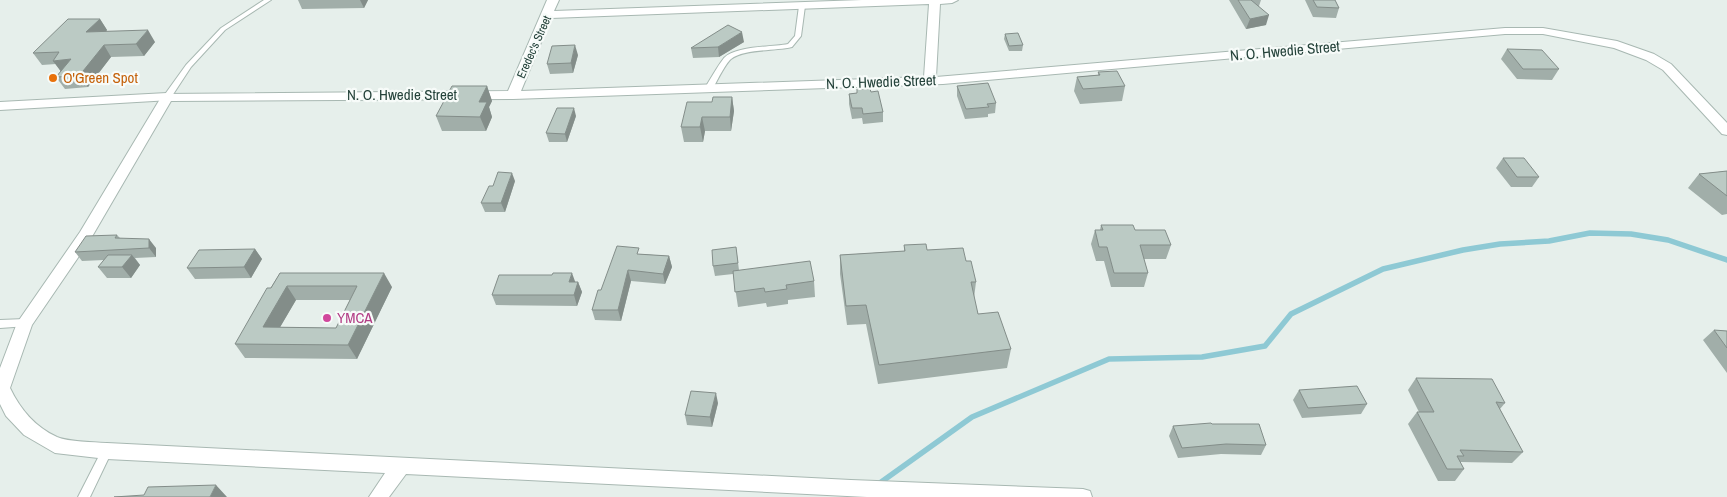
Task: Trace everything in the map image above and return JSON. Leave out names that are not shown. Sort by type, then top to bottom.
[{"type":"street","name":"Eredec's Street","points":[[513,94],[553,0]]},
{"type":"street","points":[[548,15],[952,0]]},
{"type":"street","points":[[930,80],[935,2]]},
{"type":"street","name":"N. O. Hwedie Street","points":[[0,106],[167,97],[513,94],[930,80],[1505,31],[1543,31],[1617,45],[1650,57],[1667,67],[1721,116],[1727,131]]},
{"type":"street","points":[[167,97],[84,236],[26,323],[1,388],[12,411],[30,430],[55,444],[107,451],[850,488],[1083,497]]},
{"type":"street","points":[[378,497],[402,465]]},
{"type":"lane","points":[[167,97],[188,66],[223,29],[268,0]]},
{"type":"lane","points":[[708,88],[728,58],[747,50],[790,46],[798,36],[802,6]]},
{"type":"lane","points":[[0,324],[26,323]]},
{"type":"lane","points":[[84,497],[107,451]]},
{"type":"building","points":[[1238,0],[1251,0],[1269,15],[1250,19]]},
{"type":"building","points":[[1313,0],[1335,0],[1339,8],[1317,7]]},
{"type":"building","points":[[68,19],[100,19],[86,32],[148,30],[136,44],[104,45],[79,76],[56,77],[71,59],[53,61],[59,52],[33,53]]},
{"type":"building","points":[[728,25],[742,32],[718,47],[691,48]]},
{"type":"building","points":[[1018,33],[1023,45],[1009,46],[1005,34]]},
{"type":"building","points":[[575,45],[571,63],[547,64],[552,46]]},
{"type":"building","points":[[1507,49],[1542,50],[1559,69],[1523,69]]},
{"type":"building","points":[[1117,71],[1125,86],[1083,89],[1077,77],[1100,75],[1098,72]]},
{"type":"building","points":[[988,83],[996,103],[987,104],[989,107],[966,109],[957,86]]},
{"type":"building","points":[[452,86],[487,86],[479,102],[487,102],[480,117],[436,116]]},
{"type":"building","points":[[857,89],[870,89],[871,92],[878,91],[883,112],[863,114],[862,108],[852,108],[849,94],[857,93]]},
{"type":"building","points":[[713,97],[732,97],[730,117],[702,117],[700,127],[681,127],[687,102],[712,102]]},
{"type":"building","points":[[557,108],[574,108],[565,134],[546,133]]},
{"type":"building","points":[[1503,158],[1524,158],[1539,177],[1517,177]]},
{"type":"building","points":[[1727,171],[1727,196],[1699,174]]},
{"type":"building","points":[[498,172],[512,173],[501,203],[481,203],[489,186],[493,186]]},
{"type":"building","points":[[1101,225],[1133,225],[1135,230],[1165,230],[1171,245],[1140,245],[1148,273],[1114,273],[1107,247],[1099,247],[1095,230],[1103,230]]},
{"type":"building","points":[[117,235],[115,238],[149,239],[149,248],[75,252],[86,236]]},
{"type":"building","points":[[926,244],[927,250],[963,248],[966,261],[971,261],[976,282],[971,282],[978,314],[998,312],[1011,349],[879,365],[866,305],[846,306],[840,255],[905,251],[904,245]]},
{"type":"building","points":[[617,246],[639,248],[637,254],[669,256],[663,274],[628,270],[618,310],[592,310],[598,290],[601,290]]},
{"type":"building","points":[[736,247],[738,263],[713,266],[712,250]]},
{"type":"building","points":[[255,249],[244,267],[187,268],[199,250]]},
{"type":"building","points":[[108,255],[132,255],[122,267],[98,267]]},
{"type":"building","points":[[810,261],[814,281],[786,285],[787,289],[765,292],[764,288],[735,292],[733,271]]},
{"type":"building","points":[[280,273],[384,273],[348,345],[235,344],[267,288],[271,288]],"holes":[[[287,286],[357,286],[336,328],[263,327]]]},
{"type":"building","points":[[553,273],[572,273],[569,282],[578,282],[574,295],[492,295],[499,275],[552,275]]},
{"type":"building","points":[[1714,330],[1727,331],[1727,348]]},
{"type":"building","points":[[1416,378],[1492,379],[1505,403],[1496,402],[1523,452],[1460,450],[1464,456],[1457,456],[1464,469],[1447,469],[1417,412],[1434,412]]},
{"type":"building","points":[[1357,386],[1367,404],[1308,408],[1299,390]]},
{"type":"building","points":[[691,391],[716,393],[710,417],[685,415]]},
{"type":"building","points":[[1211,423],[1259,424],[1266,445],[1226,444],[1182,448],[1173,426]]},
{"type":"building","points":[[216,485],[210,497],[114,497],[144,495],[148,487]]},
{"type":"waterway","points":[[877,485],[972,417],[1109,359],[1202,357],[1265,346],[1291,314],[1383,269],[1463,250],[1500,244],[1549,241],[1590,233],[1631,234],[1668,240],[1727,260]]},
{"type":"place","name":"O'Green Spot","points":[[53,78]]},
{"type":"place","name":"YMCA","points":[[327,318]]}]
